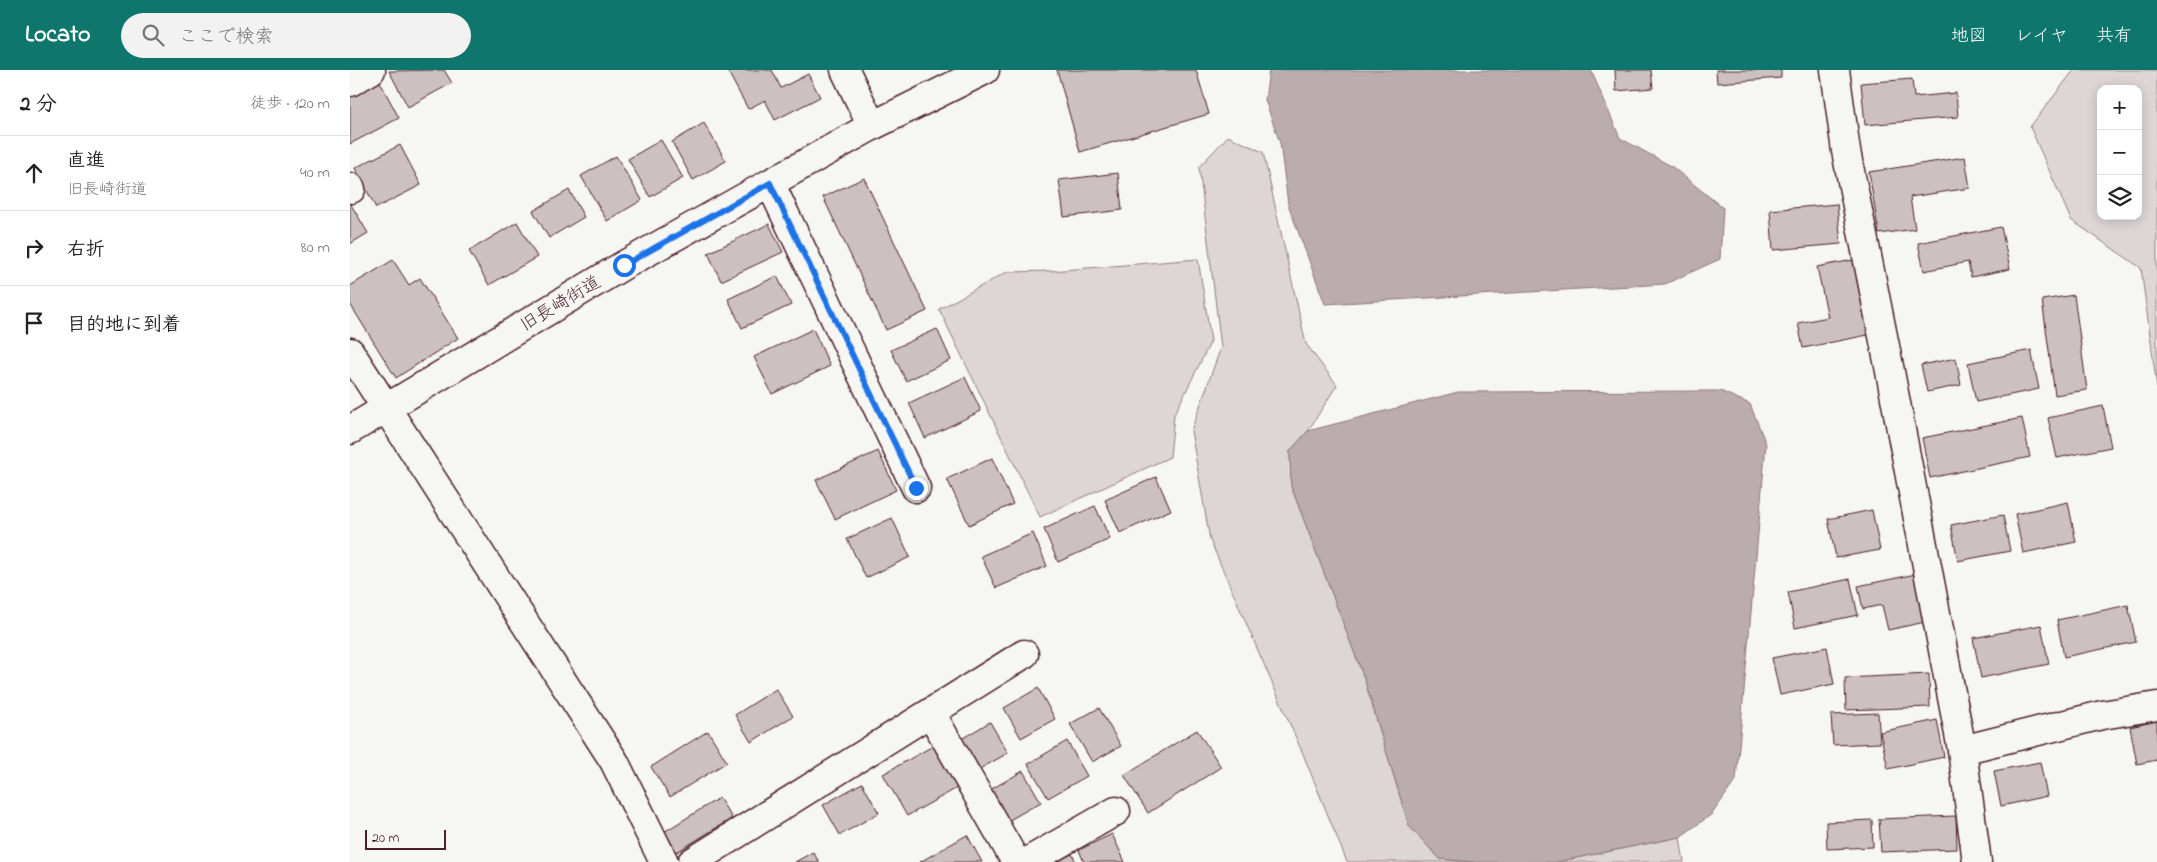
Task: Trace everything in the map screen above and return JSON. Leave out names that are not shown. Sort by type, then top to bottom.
[{"type":"street","points":[[350,82],[371,70]]},
{"type":"street","points":[[844,70],[872,126]]},
{"type":"street","name":"旧長崎街道","points":[[350,430],[624,265],[872,126],[985,70]]},
{"type":"street","points":[[1835,70],[1846,151],[1962,750],[1977,862]]},
{"type":"street","points":[[770,183],[916,488]]},
{"type":"street","points":[[350,352],[614,761],[664,862]]},
{"type":"street","points":[[692,862],[1024,654]]},
{"type":"street","points":[[1962,750],[2102,715],[2157,706]]},
{"type":"street","points":[[931,713],[1016,862]]},
{"type":"street","points":[[1027,862],[1116,811]]},
{"type":"shaded area","points":[[1269,70],[1591,70],[1620,138],[1671,166],[1723,208],[1720,259],[1665,284],[1325,304],[1288,204],[1280,143],[1265,100]]},
{"type":"shaded area","points":[[2074,70],[2157,70],[2157,388],[2141,268],[2071,220],[2030,127]]},
{"type":"shaded area","points":[[1228,136],[1263,152],[1306,344],[1337,385],[1308,431],[1290,451],[1291,486],[1364,678],[1409,826],[1440,859],[1474,862],[1347,862],[1303,754],[1210,540],[1191,431],[1221,347],[1199,167]]},
{"type":"shaded area","points":[[1198,259],[1211,341],[1174,415],[1170,457],[1040,517],[939,309],[1007,272],[1051,271]]},
{"type":"shaded area","points":[[1720,391],[1750,404],[1766,444],[1736,780],[1712,814],[1680,837],[1556,862],[1474,862],[1440,859],[1409,826],[1364,678],[1291,486],[1290,451],[1308,431],[1458,392]]},
{"type":"shaded area","points":[[1680,837],[1684,862],[1556,862]]},
{"type":"building","points":[[444,70],[452,83],[408,107],[389,71]]},
{"type":"building","points":[[727,70],[772,70],[781,88],[808,74],[820,97],[775,120],[765,100],[748,109]]},
{"type":"building","points":[[1057,70],[1196,70],[1209,114],[1080,152]]},
{"type":"building","points":[[1615,70],[1651,70],[1653,88],[1616,91]]},
{"type":"building","points":[[1716,70],[1781,70],[1781,78],[1717,83]]},
{"type":"building","points":[[1912,79],[1914,97],[1956,93],[1958,117],[1865,125],[1861,83]]},
{"type":"building","points":[[379,80],[399,118],[350,144],[350,95]]},
{"type":"building","points":[[704,123],[726,161],[693,180],[672,142]]},
{"type":"building","points":[[661,140],[683,178],[650,197],[628,159]]},
{"type":"building","points":[[400,145],[421,185],[376,208],[355,168]]},
{"type":"building","points":[[616,156],[642,200],[607,221],[581,176]]},
{"type":"building","points":[[1965,157],[1970,188],[1910,197],[1915,229],[1879,234],[1869,172]]},
{"type":"building","points":[[1118,173],[1122,210],[1064,217],[1059,180]]},
{"type":"building","points":[[864,178],[927,311],[886,330],[823,197]]},
{"type":"building","points":[[569,190],[584,217],[549,238],[533,211]]},
{"type":"building","points":[[350,203],[368,233],[350,244]]},
{"type":"building","points":[[1837,204],[1841,244],[1773,250],[1770,210]]},
{"type":"building","points":[[517,222],[537,257],[489,285],[469,251]]},
{"type":"building","points":[[769,224],[783,252],[721,281],[708,253]]},
{"type":"building","points":[[2001,227],[2010,269],[1971,277],[1968,262],[1924,271],[1918,243]]},
{"type":"building","points":[[393,260],[409,285],[420,278],[458,338],[396,378],[350,304],[350,286]]},
{"type":"building","points":[[1853,260],[1868,335],[1803,348],[1798,323],[1828,317],[1817,267]]},
{"type":"building","points":[[777,276],[791,305],[742,328],[728,299]]},
{"type":"building","points":[[2074,295],[2087,390],[2055,395],[2042,300]]},
{"type":"building","points":[[813,329],[830,366],[772,394],[754,357]]},
{"type":"building","points":[[937,329],[951,360],[906,381],[891,350]]},
{"type":"building","points":[[2031,350],[2039,389],[1976,402],[1968,363]]},
{"type":"building","points":[[1956,358],[1961,385],[1927,392],[1921,365]]},
{"type":"building","points":[[965,377],[981,411],[925,438],[909,403]]},
{"type":"building","points":[[2103,406],[2111,447],[2057,458],[2048,418]]},
{"type":"building","points":[[2022,418],[2030,457],[1930,478],[1922,438]]},
{"type":"building","points":[[878,451],[896,490],[835,519],[816,480]]},
{"type":"building","points":[[992,458],[1013,504],[969,525],[947,479]]},
{"type":"building","points":[[1156,477],[1171,510],[1120,533],[1105,500]]},
{"type":"building","points":[[2068,502],[2076,542],[2023,553],[2015,514]]},
{"type":"building","points":[[1095,506],[1110,539],[1058,562],[1044,529]]},
{"type":"building","points":[[1872,510],[1880,550],[1836,558],[1828,519]]},
{"type":"building","points":[[2003,515],[2010,551],[1958,561],[1951,525]]},
{"type":"building","points":[[892,518],[910,557],[866,578],[847,539]]},
{"type":"building","points":[[1033,533],[1047,566],[996,588],[981,556]]},
{"type":"building","points":[[1916,574],[1925,622],[1888,630],[1882,605],[1863,609],[1858,586]]},
{"type":"building","points":[[1850,579],[1858,615],[1795,628],[1788,592]]},
{"type":"building","points":[[2128,605],[2136,642],[2064,657],[2057,620]]},
{"type":"building","points":[[2041,625],[2049,664],[1981,678],[1973,638]]},
{"type":"building","points":[[1827,647],[1834,684],[1780,695],[1772,658]]},
{"type":"building","points":[[1929,674],[1930,707],[1846,710],[1845,678]]},
{"type":"building","points":[[1038,688],[1055,719],[1021,738],[1004,708]]},
{"type":"building","points":[[776,689],[793,716],[751,742],[735,715]]},
{"type":"building","points":[[1099,708],[1121,746],[1092,762],[1070,724]]},
{"type":"building","points":[[1878,713],[1880,743],[1833,745],[1831,715]]},
{"type":"building","points":[[1937,720],[1944,757],[1888,769],[1880,732]]},
{"type":"building","points":[[2157,721],[2157,760],[2137,764],[2130,727]]},
{"type":"building","points":[[990,722],[1008,753],[976,771],[958,741]]},
{"type":"building","points":[[1197,730],[1221,767],[1148,813],[1124,775]]},
{"type":"building","points":[[708,731],[727,762],[670,797],[651,767]]},
{"type":"building","points":[[1067,741],[1087,776],[1048,798],[1028,764]]},
{"type":"building","points":[[933,746],[957,788],[907,816],[883,774]]},
{"type":"building","points":[[2040,762],[2047,796],[2001,806],[1994,771]]},
{"type":"building","points":[[1023,771],[1041,802],[1006,822],[988,791]]},
{"type":"building","points":[[862,783],[879,813],[840,835],[823,805]]},
{"type":"building","points":[[719,798],[732,818],[677,852],[664,832]]},
{"type":"building","points":[[1956,816],[1957,849],[1881,852],[1879,819]]},
{"type":"building","points":[[1872,820],[1873,847],[1827,849],[1826,822]]},
{"type":"building","points":[[1112,834],[1125,862],[1084,862],[1079,850]]},
{"type":"building","points":[[967,835],[982,862],[920,862]]},
{"type":"building","points":[[813,852],[819,862],[795,862]]},
{"type":"building","points":[[1072,854],[1076,862],[1056,862]]},
{"type":"route","points":[[624,265],[770,183],[916,488]]}]
